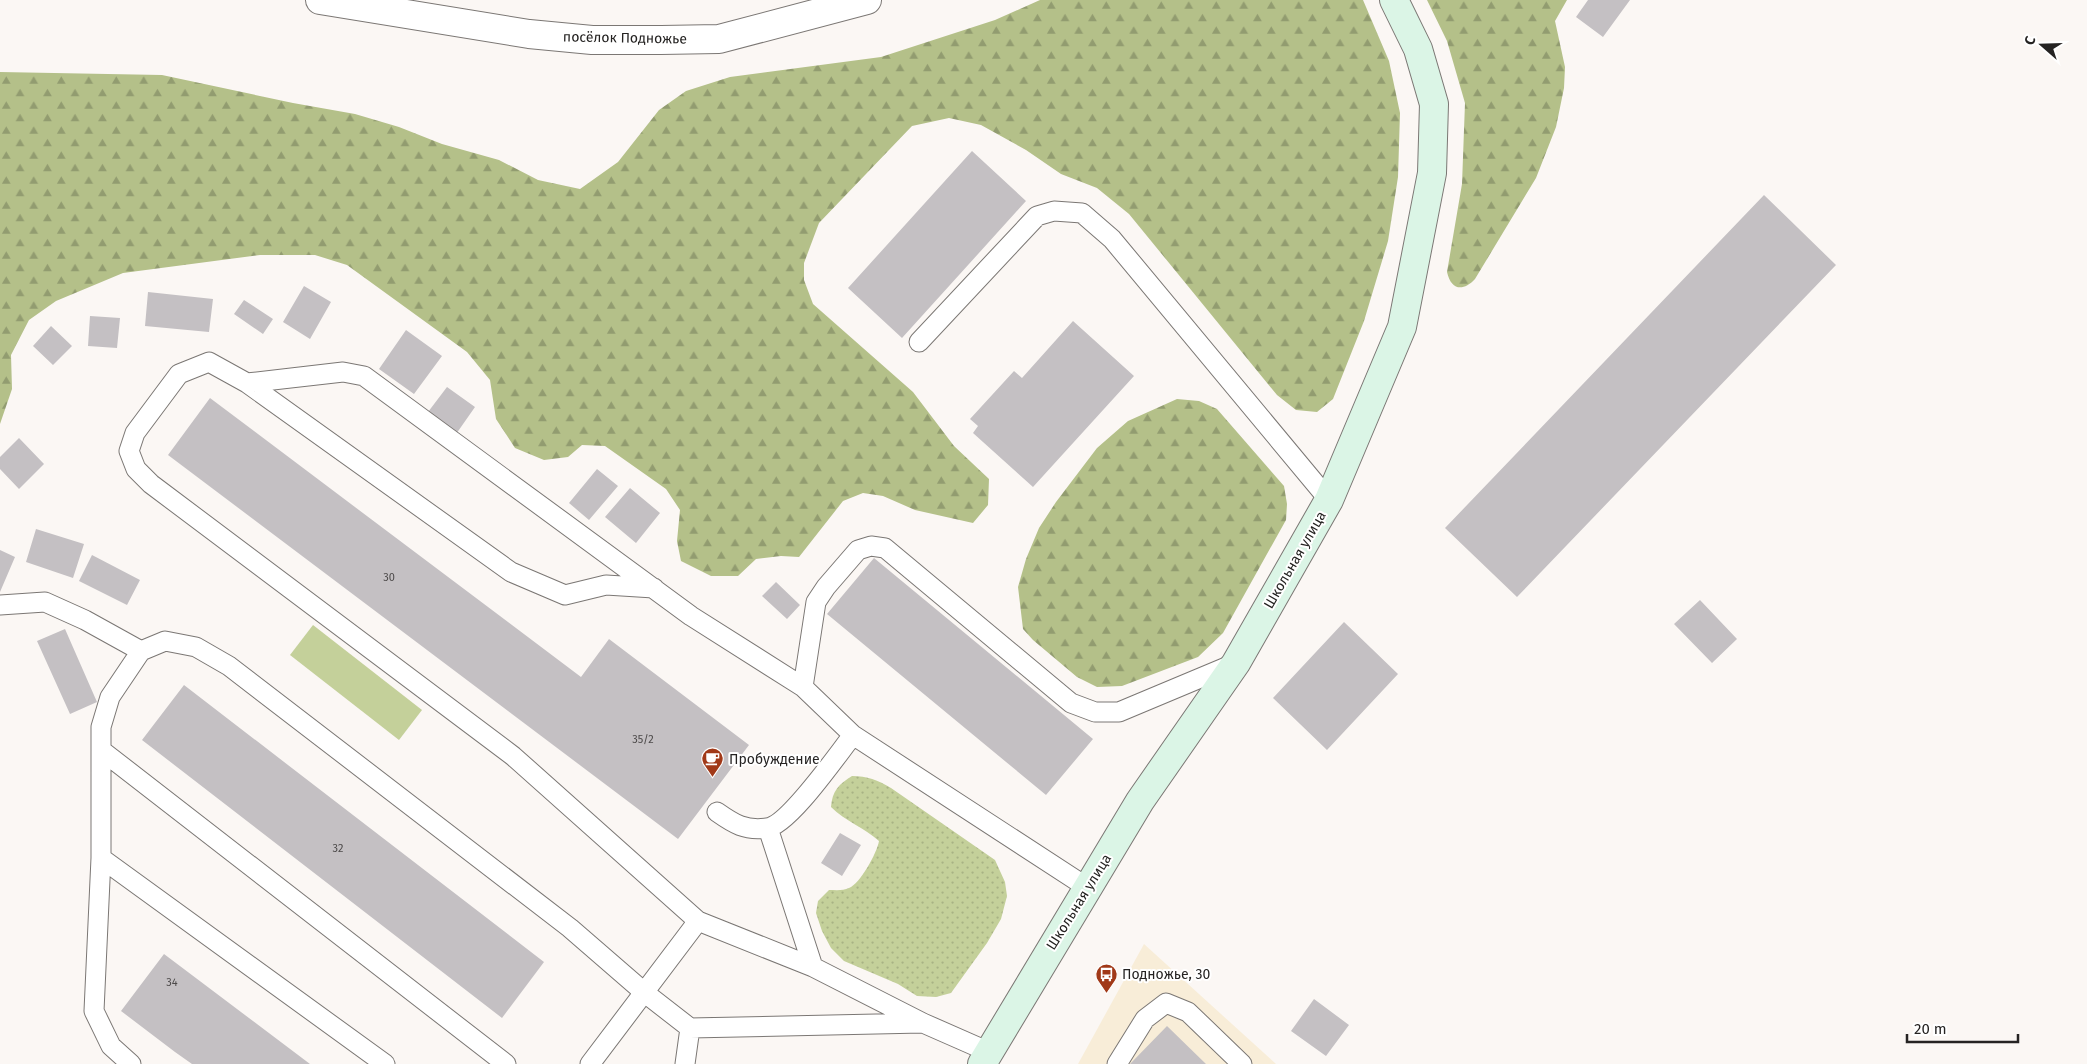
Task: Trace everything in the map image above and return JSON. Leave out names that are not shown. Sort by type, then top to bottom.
[{"type":"main road","name":"Школьная улица","points":[[985,1058],[1036,970],[1140,801],[1236,663],[1329,500],[1402,327],[1432,173],[1434,104],[1418,48],[1394,0]]},
{"type":"street","name":"посёлок Подножье","points":[[320,0],[529,34],[592,40],[661,40],[719,38],[867,0]]},
{"type":"lane","points":[[919,342],[1036,216],[1054,211],[1082,213],[1112,239],[1329,500]]},
{"type":"lane","points":[[654,588],[606,585],[564,596],[511,572],[247,383],[209,362],[179,374],[135,432],[129,452],[136,469],[159,490],[512,756],[698,921],[813,967],[923,1023],[985,1058]]},
{"type":"lane","points":[[247,383],[343,372],[364,376],[691,616],[803,686],[853,735],[1088,888]]},
{"type":"lane","points":[[803,686],[816,602],[826,587],[858,550],[870,546],[885,548],[1071,703],[1095,712],[1119,712],[1236,663]]},
{"type":"lane","points":[[0,605],[45,602],[85,620],[141,650]]},
{"type":"lane","points":[[131,1064],[111,1046],[94,1011],[101,858],[101,727],[110,697],[141,650],[165,641],[196,647],[229,666],[570,928],[645,993],[690,1028],[923,1023]]},
{"type":"lane","points":[[717,812],[739,827],[768,828],[790,814],[853,735]]},
{"type":"lane","points":[[101,750],[506,1064]]},
{"type":"lane","points":[[768,828],[813,967]]},
{"type":"lane","points":[[101,858],[385,1064]]},
{"type":"lane","points":[[590,1064],[698,921]]},
{"type":"lane","points":[[1117,1064],[1145,1019],[1166,1003],[1188,1012],[1242,1064]]},
{"type":"lane","points":[[685,1064],[690,1028]]},
{"type":"shaded area","points":[[1144,944],[1276,1064],[1078,1064]]},
{"type":"green space","points":[[1040,0],[1363,0],[1389,61],[1400,113],[1398,177],[1388,241],[1364,321],[1333,399],[1317,412],[1296,410],[1277,395],[1129,214],[1097,188],[1061,174],[1026,150],[981,125],[949,118],[912,126],[819,223],[804,263],[804,280],[813,304],[913,392],[954,446],[989,479],[988,505],[973,523],[915,510],[883,496],[863,493],[843,501],[799,557],[781,556],[756,559],[738,576],[711,576],[681,561],[677,541],[680,510],[666,489],[605,446],[582,445],[568,457],[544,460],[515,448],[496,419],[490,380],[467,352],[347,265],[315,255],[260,255],[123,273],[56,301],[29,320],[11,355],[12,389],[0,424],[0,72],[162,75],[355,114],[399,127],[442,144],[499,160],[538,180],[580,189],[618,162],[659,110],[686,91],[730,77],[881,57],[995,20]]},
{"type":"green space","points":[[1427,0],[1567,0],[1555,21],[1565,67],[1564,88],[1556,127],[1536,178],[1475,279],[1462,287],[1454,286],[1451,283],[1447,272],[1462,184],[1465,103],[1447,41]]},
{"type":"green space","points":[[1177,399],[1199,401],[1217,409],[1284,486],[1287,504],[1286,520],[1223,633],[1198,657],[1122,686],[1097,687],[1077,677],[1033,640],[1023,629],[1018,587],[1026,559],[1039,528],[1097,448],[1128,421]]},
{"type":"green space","points":[[313,625],[422,710],[399,740],[290,655]]},
{"type":"green space","points":[[852,776],[872,779],[891,788],[995,860],[1005,882],[1007,896],[1001,919],[987,943],[951,993],[936,997],[917,996],[898,984],[844,961],[831,948],[822,931],[816,913],[818,901],[829,890],[844,890],[858,881],[875,853],[879,841],[831,807],[837,789]]},
{"type":"building","points":[[1588,0],[1630,0],[1603,37],[1576,17]]},
{"type":"building","points":[[972,151],[1026,201],[902,338],[848,288]]},
{"type":"building","points":[[1764,195],[1836,265],[1517,597],[1445,528]]},
{"type":"building","points":[[304,286],[331,302],[310,339],[283,322]]},
{"type":"building","points":[[148,292],[213,299],[209,332],[145,326]]},
{"type":"building","points":[[244,300],[273,319],[263,334],[234,314]]},
{"type":"building","points":[[90,316],[120,318],[117,348],[88,346]]},
{"type":"building","points":[[1073,321],[1134,376],[1033,487],[973,433],[978,426],[970,419],[1014,371],[1022,378]]},
{"type":"building","points":[[51,326],[72,346],[53,365],[33,346]]},
{"type":"building","points":[[406,330],[442,356],[414,394],[379,369]]},
{"type":"building","points":[[447,387],[475,407],[454,437],[425,416]]},
{"type":"building","points":[[210,398],[581,677],[609,639],[749,745],[678,839],[168,455]]},
{"type":"building","points":[[19,438],[44,464],[19,489],[0,469],[0,457]]},
{"type":"building","points":[[597,469],[618,486],[589,520],[569,503]]},
{"type":"building","points":[[630,488],[660,513],[636,543],[605,517]]},
{"type":"building","points":[[36,529],[84,544],[73,578],[26,562]]},
{"type":"building","points":[[0,550],[15,557],[0,592]]},
{"type":"building","points":[[92,555],[140,580],[127,605],[79,581]]},
{"type":"building","points":[[874,558],[1093,739],[1046,795],[827,614]]},
{"type":"building","points":[[776,582],[800,605],[787,619],[762,596]]},
{"type":"building","points":[[1700,600],[1737,639],[1712,663],[1674,624]]},
{"type":"building","points":[[1344,622],[1398,674],[1327,750],[1273,698]]},
{"type":"building","points":[[65,629],[97,702],[70,714],[37,641]]},
{"type":"building","points":[[184,685],[544,962],[502,1018],[142,740]]},
{"type":"building","points":[[840,833],[861,845],[842,876],[821,863]]},
{"type":"building","points":[[164,954],[310,1064],[192,1064],[175,1052],[121,1011]]},
{"type":"building","points":[[1314,999],[1349,1025],[1326,1056],[1291,1031]]},
{"type":"building","points":[[1167,1026],[1206,1064],[1130,1064]]},
{"type":"place","name":"Пробуждение","points":[[713,778]]},
{"type":"place","name":"Подножье, 30","points":[[1106,993]]}]
